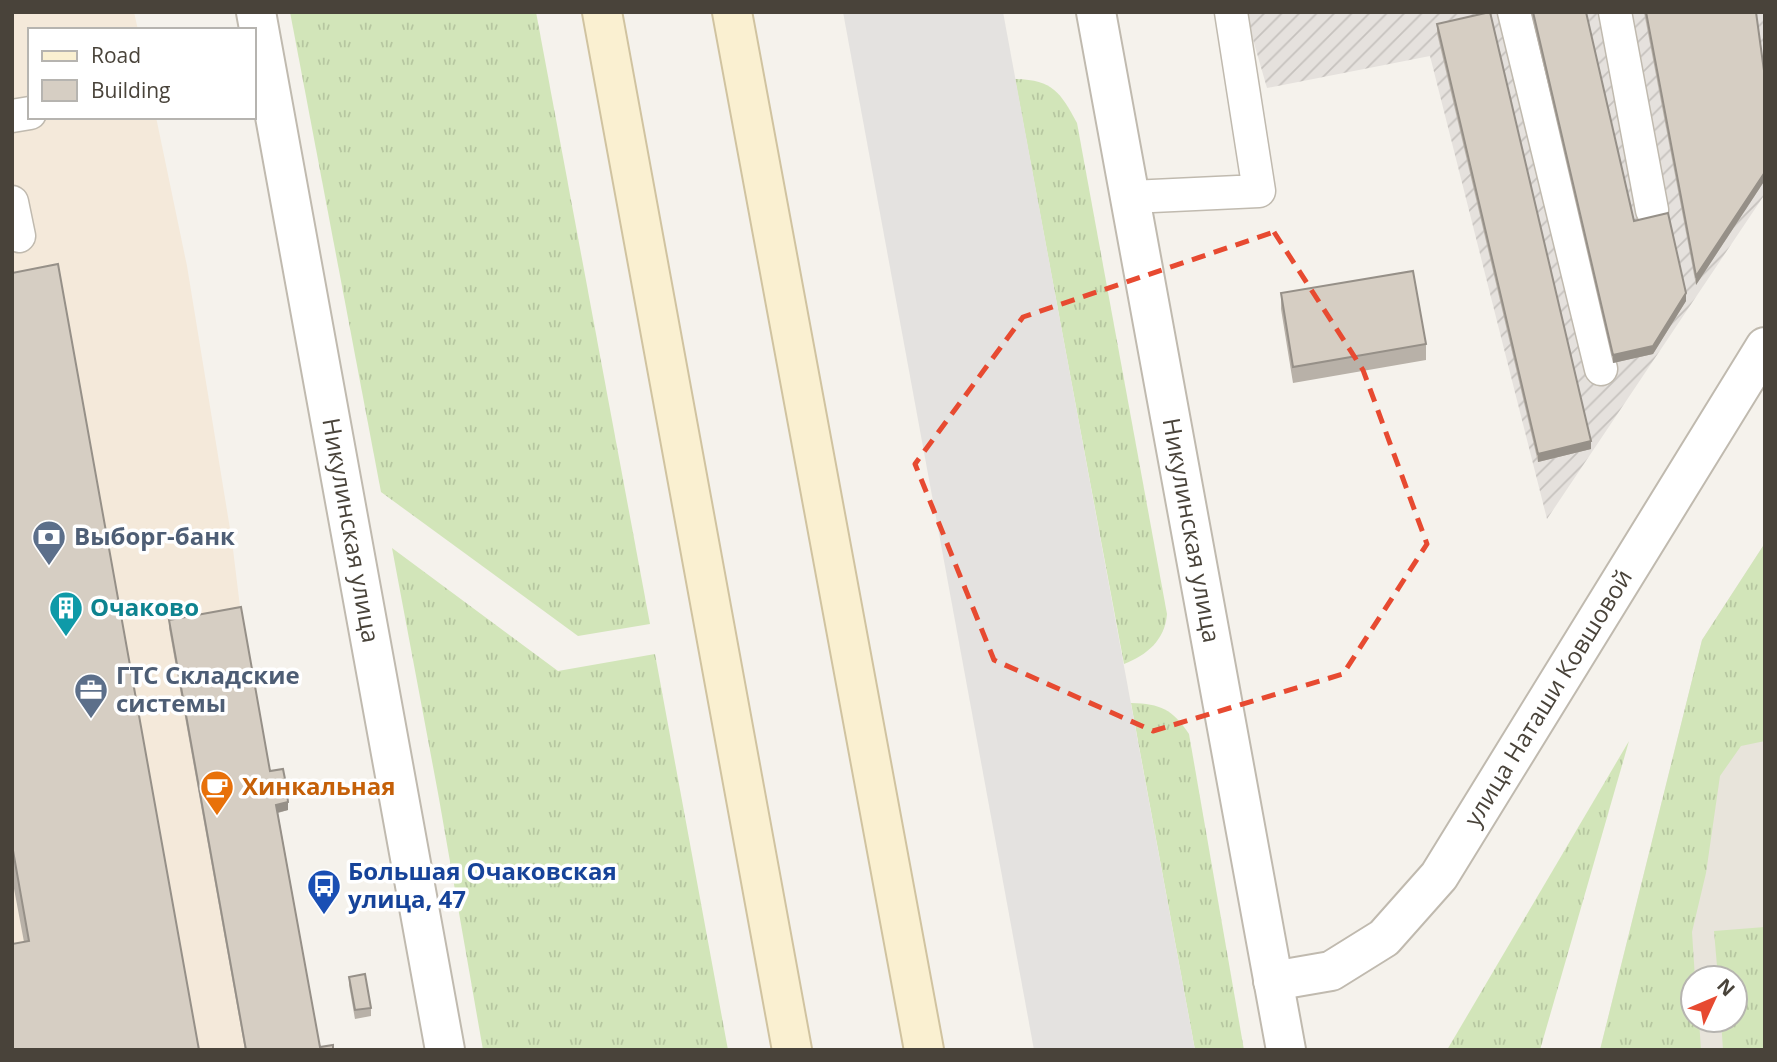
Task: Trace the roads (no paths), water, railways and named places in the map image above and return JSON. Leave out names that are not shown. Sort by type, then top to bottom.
[{"type":"main road","points":[[602,12],[792,1050]]},
{"type":"main road","points":[[732,12],[924,1050]]},
{"type":"street","name":"Никулинская улица","points":[[256,12],[260,68],[445,1050]]},
{"type":"street","name":"Никулинская улица","points":[[1096,12],[1286,1050]]},
{"type":"street","name":"улица Наташи Ковшовой","points":[[1273,981],[1331,971],[1384,938],[1439,876],[1765,347]]},
{"type":"lane","points":[[1131,197],[1259,191],[1231,12]]},
{"type":"lane","points":[[1514,12],[1601,369]]},
{"type":"lane","points":[[1615,12],[1652,210]]},
{"type":"lane","points":[[12,202],[19,236]]},
{"type":"place","name":"Выборг-банк","points":[[49,567]]},
{"type":"place","name":"Очаково","points":[[66,638]]},
{"type":"place","name":"ГТС Складские системы","points":[[91,720]]},
{"type":"place","name":"Хинкальная","points":[[217,817]]},
{"type":"place","name":"Большая Очаковская улица, 47","points":[[324,916]]}]
